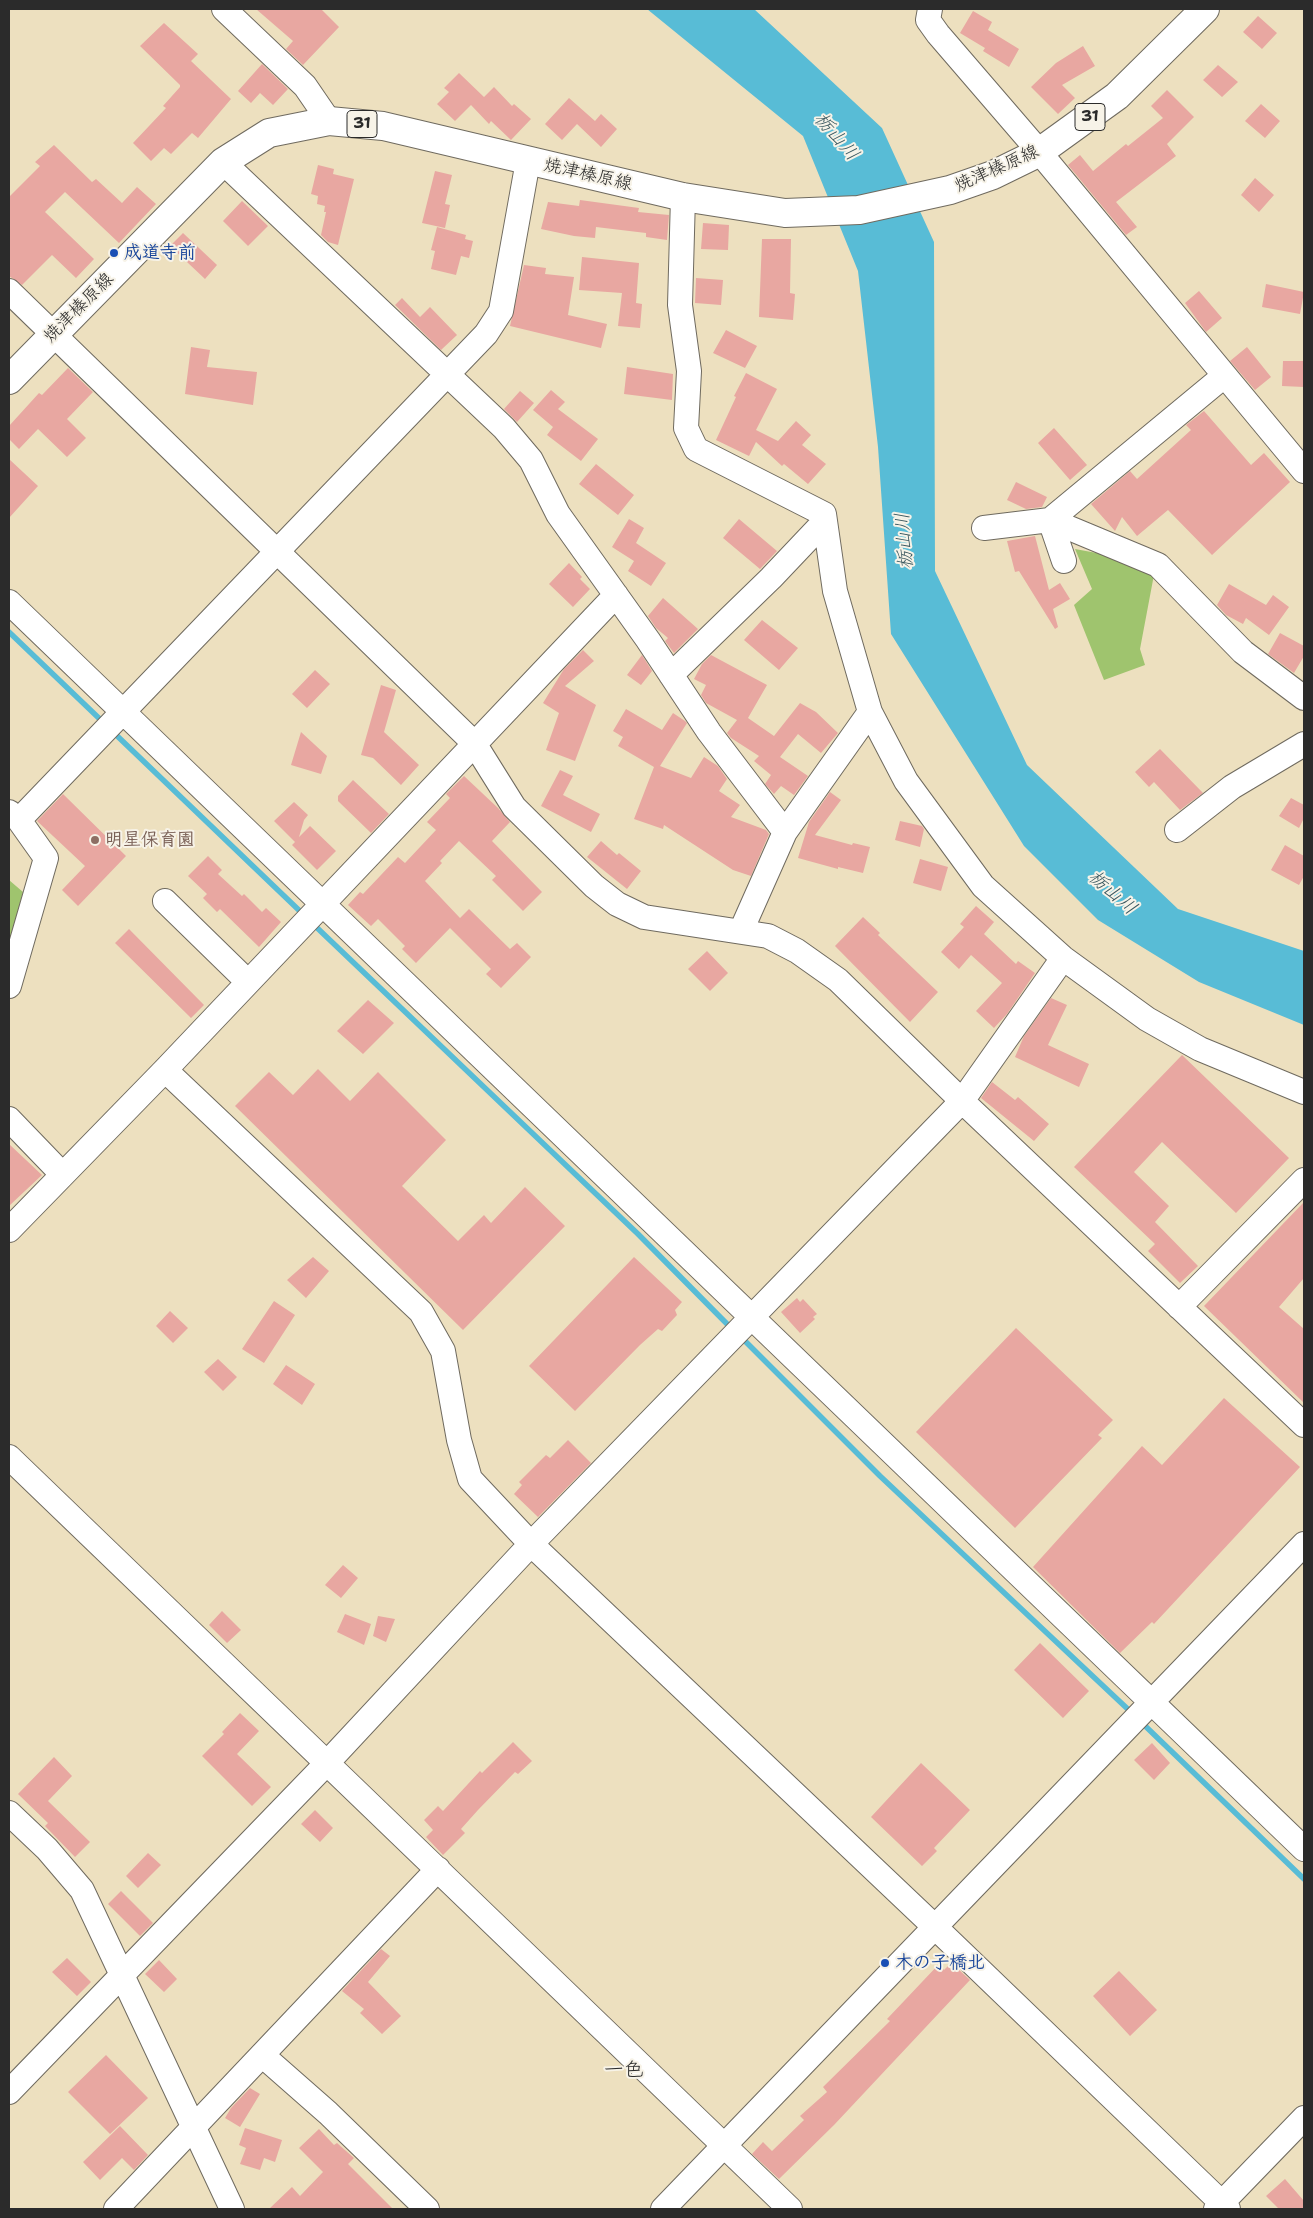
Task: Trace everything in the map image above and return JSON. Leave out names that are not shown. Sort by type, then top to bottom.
[{"type":"main road","name":"焼津榛原線","points":[[9,380],[224,162],[268,133],[329,121],[382,126],[683,197],[785,213],[859,210],[950,190],[993,175],[1038,153],[1078,126],[1117,96],[1205,9]]},
{"type":"street","points":[[224,9],[305,86],[329,121]]},
{"type":"street","points":[[930,9],[928,20],[938,34],[1031,142],[1038,153],[1304,471]]},
{"type":"street","points":[[9,986],[46,858],[14,816],[122,712],[486,334],[501,311],[528,161]]},
{"type":"street","points":[[224,162],[504,428],[532,460],[558,514],[616,595],[709,732],[785,832]]},
{"type":"street","points":[[683,197],[680,305],[689,371],[686,428],[696,449],[824,514],[835,591],[870,712],[906,781],[983,886],[1063,958],[1147,1019],[1200,1049],[1304,1092]]},
{"type":"street","points":[[9,291],[474,743],[514,807],[594,886],[617,904],[644,917],[768,936],[790,947],[838,980],[962,1101],[1304,1425]]},
{"type":"street","points":[[1050,520],[1224,376]]},
{"type":"street","points":[[1050,520],[1064,561]]},
{"type":"street","points":[[984,528],[1050,520],[1158,565],[1243,652],[1304,698]]},
{"type":"street","points":[[671,675],[771,578],[825,521]]},
{"type":"street","points":[[9,1230],[165,1070],[322,902],[616,595]]},
{"type":"street","points":[[9,602],[322,902],[743,1328],[1151,1701],[1304,1849]]},
{"type":"street","points":[[742,931],[785,832],[870,712]]},
{"type":"street","points":[[1177,830],[1232,787],[1304,744]]},
{"type":"street","points":[[165,901],[248,982]]},
{"type":"street","points":[[9,2092],[327,1763],[531,1544],[962,1101],[1063,958]]},
{"type":"street","points":[[165,1070],[421,1312],[443,1351],[459,1440],[470,1479],[531,1544],[936,1928],[1222,2207],[1304,2118]]},
{"type":"street","points":[[9,1119],[62,1174]]},
{"type":"street","points":[[1180,1307],[1304,1180]]},
{"type":"street","points":[[9,1457],[790,2209]]},
{"type":"street","points":[[663,2209],[936,1928],[1151,1701],[1304,1544]]},
{"type":"street","points":[[9,1813],[47,1849],[82,1890],[232,2209]]},
{"type":"street","points":[[116,2209],[194,2130],[262,2055],[438,1869]]},
{"type":"street","points":[[262,2055],[328,2113],[427,2209]]},
{"type":"green space","points":[[1075,549],[1156,564],[1140,649],[1145,665],[1104,680],[1074,605],[1092,589]]},
{"type":"green space","points":[[9,880],[23,892],[9,943]]},
{"type":"water","name":"栃山川","points":[[647,9],[754,9],[882,128],[934,242],[935,571],[1027,765],[1178,909],[1304,951],[1304,1025],[1199,982],[1098,920],[1024,846],[891,634],[878,447],[858,271],[803,136]]},
{"type":"building","points":[[256,9],[321,9],[339,27],[303,65],[286,49],[293,41]]},
{"type":"building","points":[[973,11],[992,22],[988,30],[1019,49],[1009,67],[983,51],[985,48],[960,33]]},
{"type":"building","points":[[1258,16],[1277,33],[1262,49],[1243,32]]},
{"type":"building","points":[[164,23],[198,54],[191,61],[231,99],[198,138],[192,133],[171,154],[164,148],[151,161],[133,143],[166,108],[163,106],[180,87],[140,46]]},
{"type":"building","points":[[1083,46],[1095,66],[1062,85],[1075,98],[1058,114],[1031,87],[1056,63]]},
{"type":"building","points":[[262,64],[288,89],[273,105],[260,93],[251,103],[238,91]]},
{"type":"building","points":[[1218,65],[1238,82],[1222,97],[1203,80]]},
{"type":"building","points":[[459,73],[484,97],[494,87],[512,106],[514,104],[531,119],[511,140],[491,121],[489,124],[471,105],[455,121],[437,104],[449,92],[444,88]]},
{"type":"building","points":[[1167,90],[1194,117],[1167,144],[1176,156],[1116,202],[1137,227],[1126,235],[1068,165],[1080,155],[1093,171],[1126,144],[1128,146],[1163,118],[1151,106]]},
{"type":"building","points":[[569,98],[595,121],[601,114],[617,129],[601,147],[577,124],[562,140],[545,124]]},
{"type":"building","points":[[1261,104],[1280,121],[1265,138],[1245,121]]},
{"type":"building","points":[[54,145],[92,182],[96,179],[122,203],[137,187],[156,204],[119,243],[65,192],[45,212],[94,259],[76,278],[52,255],[22,285],[9,276],[9,197],[40,166],[35,162]]},
{"type":"building","points":[[318,165],[334,169],[333,174],[354,179],[338,245],[328,242],[321,235],[326,212],[324,212],[325,206],[317,204],[318,196],[311,194]]},
{"type":"building","points":[[435,171],[452,175],[445,204],[450,205],[445,228],[422,223]]},
{"type":"building","points":[[1255,178],[1274,195],[1259,212],[1241,195]]},
{"type":"building","points":[[580,200],[639,208],[638,212],[669,215],[667,240],[646,237],[646,233],[596,227],[595,238],[541,229],[548,202],[579,206]]},
{"type":"building","points":[[242,201],[268,226],[248,246],[223,221]]},
{"type":"building","points":[[703,223],[729,225],[728,250],[701,249]]},
{"type":"building","points":[[437,227],[466,235],[465,239],[473,241],[469,258],[461,256],[456,275],[431,269],[435,251],[431,250]]},
{"type":"building","points":[[183,233],[217,265],[205,279],[170,246]]},
{"type":"building","points":[[762,239],[791,239],[790,293],[795,294],[793,320],[759,317]]},
{"type":"building","points":[[582,257],[639,263],[636,303],[642,304],[640,328],[618,326],[622,293],[579,290]]},
{"type":"building","points":[[524,265],[546,268],[545,274],[574,277],[568,315],[607,324],[601,348],[510,326]]},
{"type":"building","points":[[696,278],[723,280],[721,305],[695,303]]},
{"type":"building","points":[[1266,284],[1304,292],[1300,314],[1262,307]]},
{"type":"building","points":[[1199,291],[1222,318],[1206,332],[1185,303]]},
{"type":"building","points":[[402,298],[420,317],[430,307],[457,335],[441,350],[395,305]]},
{"type":"building","points":[[726,330],[757,346],[745,368],[713,353]]},
{"type":"building","points":[[191,347],[210,350],[207,367],[257,372],[253,405],[185,394]]},
{"type":"building","points":[[1247,347],[1271,377],[1255,390],[1230,361]]},
{"type":"building","points":[[1283,361],[1304,361],[1304,387],[1282,386]]},
{"type":"building","points":[[627,367],[673,374],[672,400],[624,394]]},
{"type":"building","points":[[68,368],[93,392],[67,419],[86,438],[67,457],[38,429],[19,449],[9,439],[9,426],[39,393],[42,395]]},
{"type":"building","points":[[746,373],[777,389],[756,430],[778,441],[796,421],[811,435],[802,445],[826,464],[808,484],[784,464],[782,466],[756,442],[749,456],[716,440],[736,397],[734,396]]},
{"type":"building","points":[[551,390],[565,402],[558,409],[598,439],[581,461],[547,435],[553,427],[533,410]]},
{"type":"building","points":[[520,391],[534,403],[517,422],[504,409]]},
{"type":"building","points":[[1204,411],[1251,465],[1264,453],[1290,482],[1212,555],[1168,510],[1137,536],[1122,517],[1115,531],[1091,504],[1130,471],[1137,479],[1191,430],[1186,425]]},
{"type":"building","points":[[1054,428],[1087,465],[1070,480],[1038,443]]},
{"type":"building","points":[[9,459],[38,486],[9,518]]},
{"type":"building","points":[[596,464],[634,495],[618,515],[579,484]]},
{"type":"building","points":[[1016,482],[1047,497],[1042,507],[1026,509],[1007,500]]},
{"type":"building","points":[[629,519],[644,528],[636,543],[666,563],[651,586],[628,571],[634,561],[612,547]]},
{"type":"building","points":[[739,519],[777,551],[760,569],[723,538]]},
{"type":"building","points":[[1035,536],[1049,590],[1060,583],[1070,599],[1053,609],[1058,627],[1055,629],[1019,571],[1015,572],[1007,541]]},
{"type":"building","points":[[569,563],[590,589],[573,607],[549,584]]},
{"type":"building","points":[[1229,584],[1266,605],[1273,595],[1289,607],[1269,635],[1246,618],[1243,624],[1226,615],[1217,605]]},
{"type":"building","points":[[663,598],[698,629],[674,653],[665,641],[668,638],[656,628],[648,616]]},
{"type":"building","points":[[762,620],[798,648],[779,670],[744,640]]},
{"type":"building","points":[[1280,633],[1304,646],[1304,656],[1294,673],[1268,654]]},
{"type":"building","points":[[583,650],[594,661],[565,686],[596,705],[575,761],[546,750],[559,713],[543,703],[564,669]]},
{"type":"building","points":[[642,655],[652,671],[641,685],[627,675]]},
{"type":"building","points":[[711,655],[767,685],[748,718],[774,736],[800,703],[816,712],[838,733],[821,753],[798,734],[780,757],[808,776],[794,795],[781,786],[774,794],[765,784],[771,775],[754,761],[759,756],[731,738],[727,733],[737,720],[706,703],[701,695],[706,685],[694,679],[702,664]]},
{"type":"building","points":[[315,670],[330,684],[307,708],[292,694]]},
{"type":"building","points":[[381,685],[396,690],[384,732],[419,765],[401,785],[373,758],[361,755]]},
{"type":"building","points":[[626,709],[662,730],[673,713],[687,723],[660,766],[691,778],[704,757],[718,766],[727,779],[719,791],[740,805],[731,817],[766,830],[769,834],[751,876],[733,870],[664,825],[663,829],[634,819],[654,767],[618,746],[623,737],[613,731]]},
{"type":"building","points":[[301,732],[327,756],[321,774],[291,765]]},
{"type":"building","points":[[1160,749],[1203,793],[1180,810],[1154,782],[1149,787],[1135,772]]},
{"type":"building","points":[[560,770],[573,776],[563,795],[600,814],[591,832],[541,806]]},
{"type":"building","points":[[464,776],[510,822],[492,841],[542,892],[523,911],[492,880],[496,876],[459,841],[440,861],[442,863],[425,881],[460,918],[469,909],[510,949],[517,943],[531,957],[501,988],[486,974],[491,969],[450,928],[416,963],[402,949],[405,946],[378,919],[371,926],[348,905],[360,892],[363,894],[398,857],[405,863],[436,830],[427,822],[450,798],[446,794]]},
{"type":"building","points":[[353,780],[389,814],[371,833],[338,801],[338,796]]},
{"type":"building","points":[[830,792],[841,800],[815,835],[852,845],[853,843],[870,847],[863,873],[838,867],[838,869],[798,858],[809,822]]},
{"type":"building","points":[[63,794],[126,856],[78,906],[62,890],[85,866],[37,821]]},
{"type":"building","points":[[1291,798],[1304,805],[1304,818],[1299,828],[1279,816]]},
{"type":"building","points":[[294,802],[308,815],[304,820],[299,837],[310,826],[336,851],[317,870],[292,845],[295,842],[274,821]]},
{"type":"building","points":[[900,821],[922,826],[924,829],[920,847],[895,840]]},
{"type":"building","points":[[601,841],[617,855],[619,853],[641,871],[627,889],[587,857]]},
{"type":"building","points":[[1285,845],[1304,856],[1304,876],[1299,885],[1271,870]]},
{"type":"building","points":[[208,856],[222,870],[218,874],[242,896],[244,894],[262,912],[266,908],[281,922],[259,947],[220,909],[217,912],[203,898],[207,894],[188,876]]},
{"type":"building","points":[[920,859],[948,867],[941,891],[913,883]]},
{"type":"building","points":[[976,906],[994,922],[984,934],[1016,964],[1018,961],[1035,973],[1007,1014],[994,1028],[976,1011],[1002,983],[971,955],[959,969],[941,952],[964,927],[960,924]]},
{"type":"building","points":[[863,917],[880,933],[878,935],[938,992],[910,1022],[835,946]]},
{"type":"building","points":[[129,929],[204,1005],[191,1018],[115,943]]},
{"type":"building","points":[[707,951],[728,973],[710,991],[688,969]]},
{"type":"building","points":[[1051,998],[1067,1005],[1048,1045],[1089,1064],[1079,1087],[1015,1057],[1024,1036]]},
{"type":"building","points":[[368,1000],[394,1023],[363,1054],[337,1031]]},
{"type":"building","points":[[1182,1055],[1289,1158],[1236,1213],[1162,1142],[1134,1172],[1169,1206],[1155,1222],[1198,1266],[1180,1283],[1148,1251],[1155,1244],[1074,1167]]},
{"type":"building","points":[[318,1069],[350,1101],[378,1072],[446,1140],[402,1186],[458,1241],[484,1215],[491,1223],[525,1187],[565,1226],[463,1330],[235,1106],[269,1072],[293,1095]]},
{"type":"building","points":[[992,1082],[1015,1100],[1018,1097],[1049,1124],[1034,1141],[981,1098]]},
{"type":"building","points":[[9,1144],[42,1175],[9,1206]]},
{"type":"building","points":[[1304,1202],[1304,1278],[1279,1307],[1304,1329],[1304,1403],[1204,1306]]},
{"type":"building","points":[[313,1257],[329,1271],[306,1298],[287,1280]]},
{"type":"building","points":[[634,1257],[682,1302],[675,1310],[677,1315],[662,1331],[658,1329],[640,1345],[575,1411],[529,1366]]},
{"type":"building","points":[[797,1298],[800,1302],[803,1299],[817,1314],[813,1317],[815,1319],[800,1333],[781,1312]]},
{"type":"building","points":[[274,1301],[295,1315],[264,1363],[242,1349]]},
{"type":"building","points":[[170,1311],[188,1328],[173,1343],[156,1326]]},
{"type":"building","points":[[1016,1328],[1113,1420],[1098,1435],[1102,1438],[1015,1528],[916,1432]]},
{"type":"building","points":[[218,1359],[237,1377],[223,1391],[204,1372]]},
{"type":"building","points":[[286,1365],[315,1384],[302,1405],[273,1384]]},
{"type":"building","points":[[1224,1398],[1300,1467],[1154,1624],[1152,1622],[1120,1653],[1033,1567],[1142,1446],[1162,1465]]},
{"type":"building","points":[[568,1440],[591,1463],[538,1517],[514,1494],[522,1485],[519,1482],[546,1455],[550,1458]]},
{"type":"building","points":[[343,1565],[358,1578],[341,1598],[325,1585]]},
{"type":"building","points":[[222,1611],[241,1630],[227,1643],[209,1625]]},
{"type":"building","points":[[345,1614],[371,1624],[364,1645],[337,1632]]},
{"type":"building","points":[[378,1616],[395,1619],[386,1642],[373,1636]]},
{"type":"building","points":[[1040,1643],[1089,1691],[1063,1718],[1014,1670]]},
{"type":"building","points":[[240,1713],[259,1731],[237,1754],[271,1787],[252,1806],[202,1756],[224,1734],[222,1732]]},
{"type":"building","points":[[513,1742],[532,1761],[518,1774],[515,1772],[478,1810],[461,1829],[465,1833],[443,1855],[426,1837],[433,1830],[424,1820],[438,1806],[443,1811],[480,1771],[482,1773]]},
{"type":"building","points":[[1152,1743],[1170,1763],[1154,1780],[1134,1760]]},
{"type":"building","points":[[54,1757],[72,1776],[48,1801],[90,1842],[75,1857],[45,1826],[48,1823],[18,1794]]},
{"type":"building","points":[[921,1763],[970,1810],[934,1848],[937,1851],[922,1866],[871,1817]]},
{"type":"building","points":[[315,1810],[333,1828],[320,1842],[301,1824]]},
{"type":"building","points":[[148,1853],[161,1865],[138,1888],[126,1876]]},
{"type":"building","points":[[121,1891],[153,1923],[140,1936],[108,1904]]},
{"type":"building","points":[[381,1949],[390,1956],[368,1982],[401,2016],[382,2034],[360,2013],[364,2009],[342,1991]]},
{"type":"building","points":[[67,1958],[91,1982],[77,1996],[52,1972]]},
{"type":"building","points":[[159,1960],[177,1979],[164,1992],[145,1974]]},
{"type":"building","points":[[939,1964],[944,1970],[948,1966],[953,1972],[957,1968],[970,1980],[834,2125],[779,2179],[752,2154],[763,2142],[772,2151],[804,2120],[800,2116],[827,2092],[823,2087],[890,2021],[887,2019]]},
{"type":"building","points":[[1119,1971],[1157,2010],[1130,2036],[1093,1996]]},
{"type":"building","points":[[106,2055],[148,2098],[110,2134],[68,2092]]},
{"type":"building","points":[[250,2088],[260,2094],[240,2127],[225,2118],[231,2108]]},
{"type":"building","points":[[120,2126],[148,2155],[134,2170],[122,2158],[100,2180],[83,2162]]},
{"type":"building","points":[[245,2128],[282,2140],[275,2162],[264,2158],[260,2170],[240,2164],[246,2148],[239,2145]]},
{"type":"building","points":[[319,2129],[334,2145],[337,2143],[354,2158],[348,2164],[393,2209],[269,2209],[292,2187],[300,2196],[323,2172],[299,2148]]},
{"type":"building","points":[[1285,2179],[1304,2201],[1304,2209],[1279,2209],[1266,2196]]},
{"type":"waterway","points":[[9,632],[105,724]]},
{"type":"waterway","points":[[112,731],[305,916]]},
{"type":"waterway","points":[[312,923],[638,1234],[733,1330]]},
{"type":"waterway","points":[[740,1336],[880,1476],[1133,1714]]},
{"type":"waterway","points":[[1140,1721],[1304,1879]]},
{"type":"place","name":"成道寺前","points":[[114,253]]},
{"type":"place","name":"明星保育園","points":[[95,840]]},
{"type":"place","name":"木の子橋北","points":[[885,1963]]},
{"type":"district","name":"一色","points":[[624,2071]]}]
